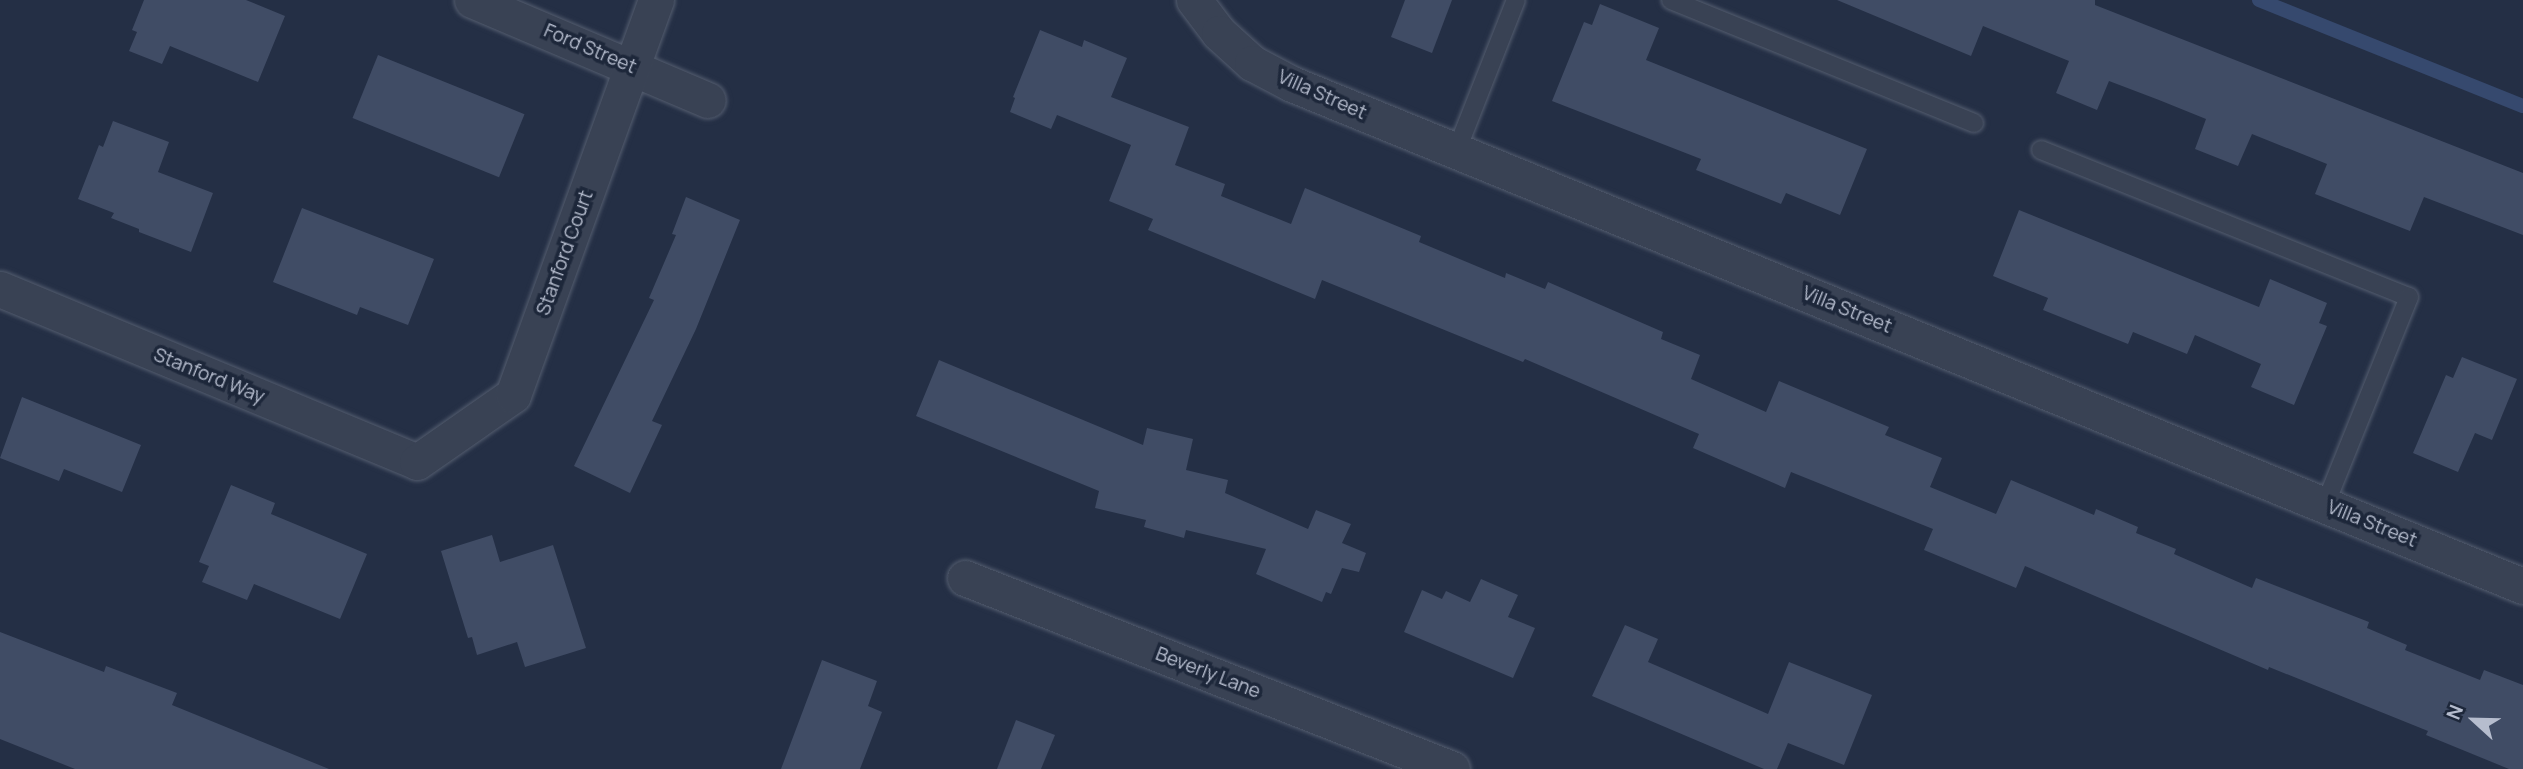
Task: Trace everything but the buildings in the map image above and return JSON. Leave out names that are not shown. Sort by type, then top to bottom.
[{"type":"street","name":"Ford Street","points":[[472,0],[632,65],[708,100]]},
{"type":"street","name":"Stanford Court","points":[[417,462],[513,395],[656,0]]},
{"type":"street","name":"Villa Street","points":[[1194,0],[1219,33],[1252,63],[1292,84],[2523,586]]},
{"type":"street","name":"Stanford Way","points":[[0,289],[417,462]]},
{"type":"street","name":"Beverly Lane","points":[[965,578],[1452,769]]},
{"type":"lane","points":[[1456,152],[1517,0]]},
{"type":"lane","points":[[1671,0],[1974,123]]},
{"type":"lane","points":[[2041,150],[2409,297],[2325,505]]},
{"type":"waterway","points":[[2259,0],[2523,106]]}]
